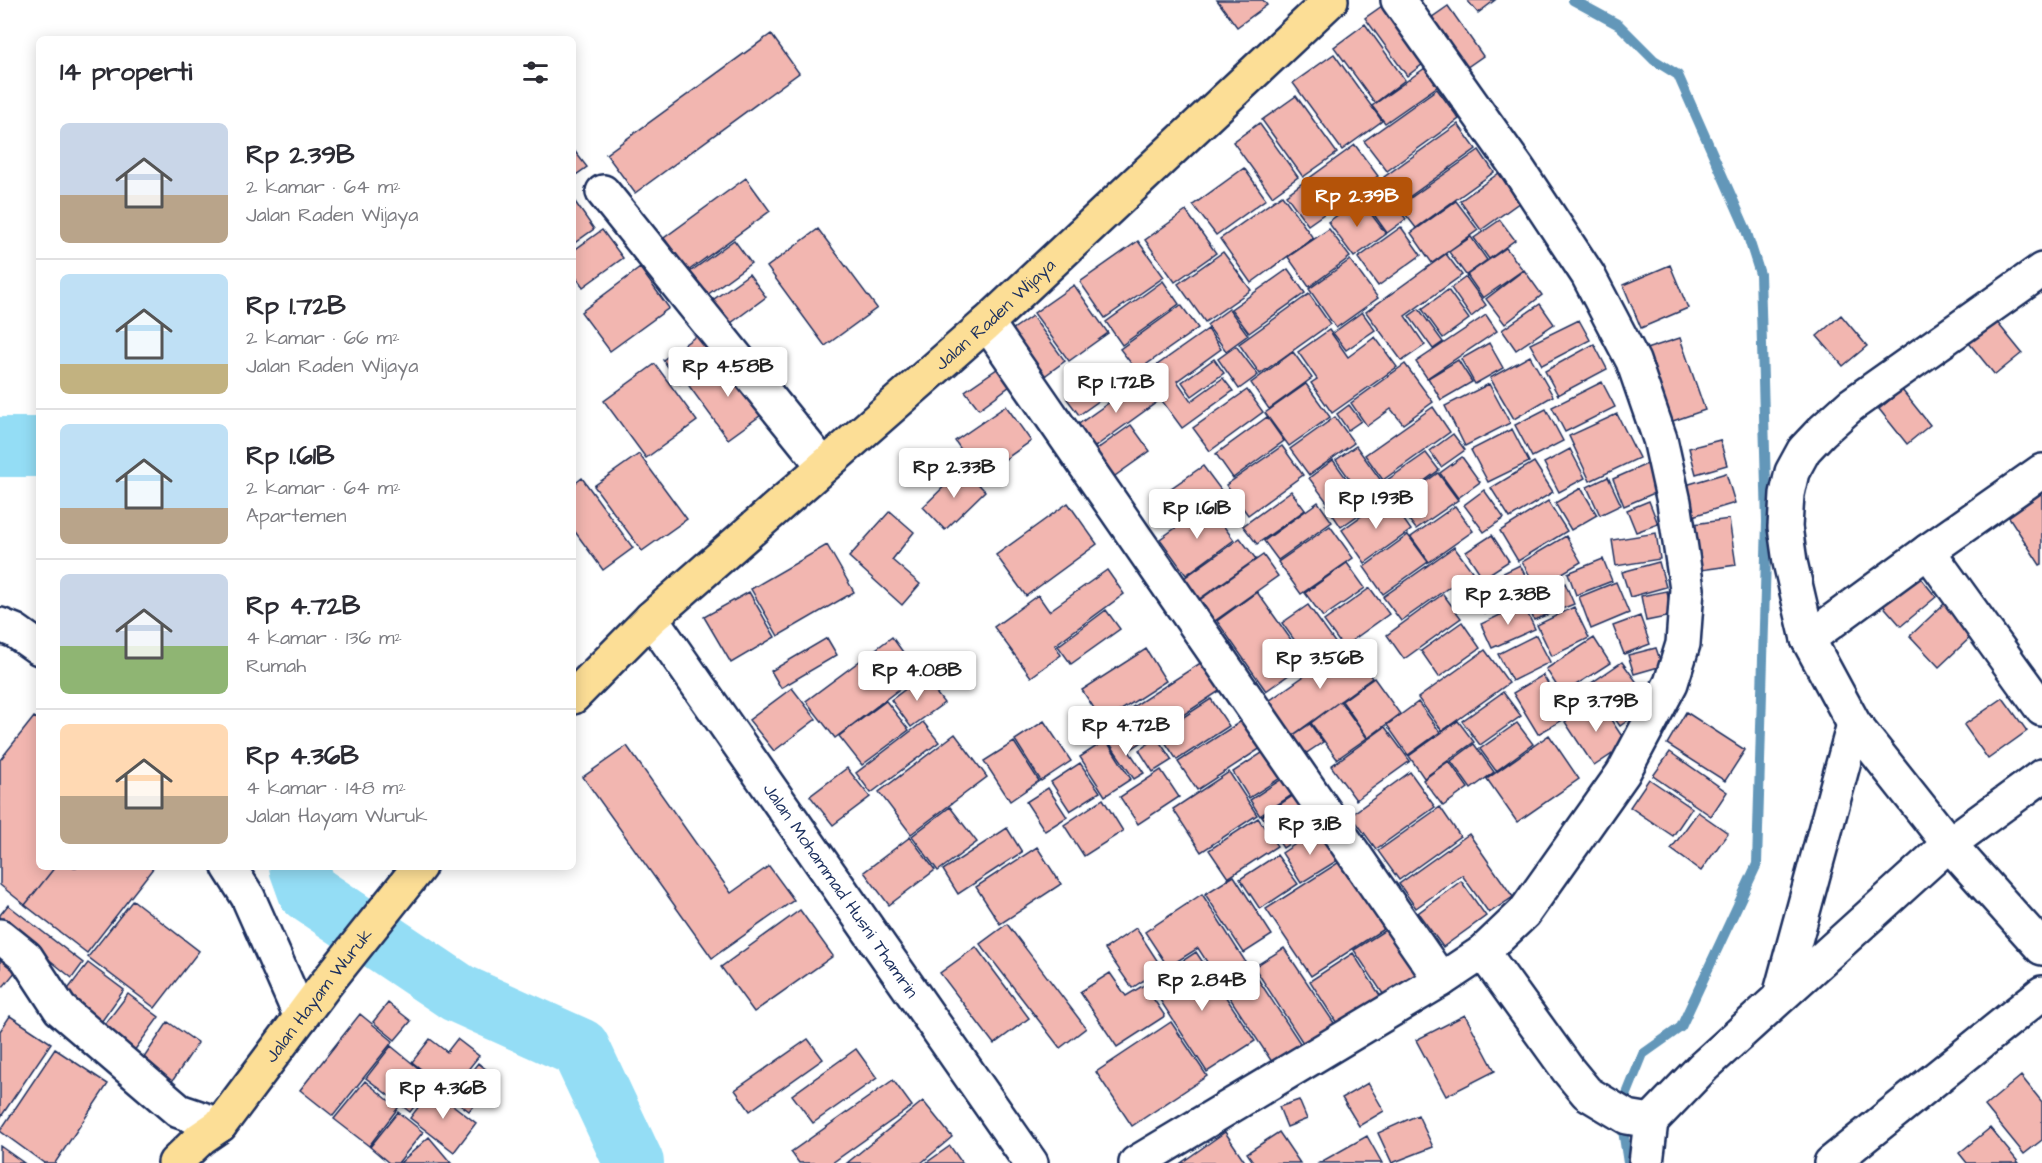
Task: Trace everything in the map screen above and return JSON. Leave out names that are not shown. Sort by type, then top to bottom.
[{"type":"highway","name":"Jalan Raden Wijaya","points":[[651,618],[987,323],[1330,0]]},
{"type":"highway","points":[[576,694],[651,618]]},
{"type":"highway","name":"Jalan Hayam Wuruk","points":[[175,1163],[201,1137],[220,1125],[416,870]]},
{"type":"highway","name":"Jalan Hayam Wuruk","points":[[211,1163],[220,1125]]},
{"type":"street","points":[[1136,1163],[1441,980],[1483,952],[1524,913],[1623,773],[1671,683],[1683,644],[1687,590],[1674,502],[1660,439],[1633,361],[1588,275],[1518,169],[1398,0]]},
{"type":"street","points":[[603,192],[823,465]]},
{"type":"street","points":[[2042,270],[1851,405],[1804,450],[1792,472],[1787,494],[1785,527],[1790,562],[1808,639],[1854,724],[1948,844],[2042,948]]},
{"type":"street","points":[[987,323],[1441,980]]},
{"type":"street","points":[[1808,639],[2042,471]]},
{"type":"street","points":[[1928,551],[2042,709]]},
{"type":"street","name":"Jalan Mohammad Husni Thamrin","points":[[651,618],[1031,1163]]},
{"type":"street","points":[[0,625],[15,631],[36,646]]},
{"type":"street","points":[[1780,996],[1854,724]]},
{"type":"street","points":[[1639,1119],[1703,1067],[1948,844],[2042,776]]},
{"type":"street","points":[[231,870],[248,897],[301,1017]]},
{"type":"street","points":[[0,936],[26,957],[60,1010],[179,1111],[220,1125]]},
{"type":"street","points":[[1483,952],[1568,1070],[1597,1100],[1639,1119]]},
{"type":"street","points":[[1831,1163],[2042,993]]},
{"type":"street","points":[[1639,1119],[1646,1163]]},
{"type":"building","points":[[1217,0],[1263,0],[1267,5],[1237,27]]},
{"type":"building","points":[[1467,0],[1495,0],[1478,13]]},
{"type":"building","points":[[1382,6],[1423,64],[1407,76],[1365,18]]},
{"type":"building","points":[[1448,6],[1483,56],[1463,70],[1428,20]]},
{"type":"building","points":[[1365,24],[1405,80],[1375,103],[1334,47]]},
{"type":"building","points":[[771,34],[799,73],[635,193],[606,154]]},
{"type":"building","points":[[1334,54],[1382,121],[1342,150],[1293,83]]},
{"type":"building","points":[[1425,68],[1438,86],[1385,123],[1372,106]]},
{"type":"building","points":[[1437,89],[1459,119],[1387,171],[1364,141]]},
{"type":"building","points":[[1296,96],[1337,153],[1303,177],[1262,120]]},
{"type":"building","points":[[1259,123],[1298,177],[1272,196],[1233,142]]},
{"type":"building","points":[[1458,124],[1476,149],[1402,202],[1384,177]]},
{"type":"building","points":[[1355,145],[1378,176],[1308,225],[1286,195]]},
{"type":"building","points":[[1479,150],[1494,172],[1416,228],[1399,206]]},
{"type":"building","points":[[576,153],[587,167],[576,175]]},
{"type":"building","points":[[1244,168],[1266,199],[1216,235],[1193,205]]},
{"type":"building","points":[[1499,173],[1520,202],[1481,230],[1460,201]]},
{"type":"building","points":[[746,178],[770,211],[688,271],[664,238]]},
{"type":"building","points":[[1378,182],[1406,219],[1387,233],[1360,195]]},
{"type":"building","points":[[1282,195],[1313,238],[1251,283],[1220,239]]},
{"type":"building","points":[[1360,199],[1386,234],[1354,257],[1328,222]]},
{"type":"building","points":[[1456,201],[1478,230],[1432,263],[1411,233]]},
{"type":"building","points":[[576,203],[594,229],[576,242]]},
{"type":"building","points":[[1186,211],[1216,253],[1175,282],[1145,240]]},
{"type":"building","points":[[1500,220],[1515,240],[1489,259],[1474,238]]},
{"type":"building","points":[[1401,227],[1421,255],[1378,286],[1358,258]]},
{"type":"building","points":[[818,229],[877,308],[825,346],[767,267]]},
{"type":"building","points":[[1329,229],[1350,257],[1309,287],[1288,257]]},
{"type":"building","points":[[602,230],[623,258],[583,287],[576,277],[576,249]]},
{"type":"building","points":[[1471,237],[1487,260],[1466,275],[1449,252]]},
{"type":"building","points":[[734,240],[751,263],[700,300],[683,277]]},
{"type":"building","points":[[1138,241],[1164,277],[1105,318],[1080,282]]},
{"type":"building","points":[[1506,248],[1523,270],[1483,298],[1467,275]]},
{"type":"building","points":[[1223,252],[1251,290],[1205,322],[1178,284]]},
{"type":"building","points":[[1446,254],[1462,275],[1405,316],[1425,345],[1402,361],[1366,312]]},
{"type":"building","points":[[1350,260],[1378,298],[1336,328],[1309,289]]},
{"type":"building","points":[[1670,265],[1688,308],[1641,328],[1623,285]]},
{"type":"building","points":[[640,268],[669,308],[610,351],[581,312]]},
{"type":"building","points":[[1288,269],[1305,293],[1249,333],[1231,309]]},
{"type":"building","points":[[1524,270],[1542,295],[1505,324],[1486,299]]},
{"type":"building","points":[[749,274],[766,297],[727,326],[710,302]]},
{"type":"building","points":[[1466,277],[1486,305],[1471,317],[1451,288]]},
{"type":"building","points":[[1163,281],[1179,304],[1122,345],[1106,322]]},
{"type":"building","points":[[1074,285],[1108,333],[1069,361],[1034,313]]},
{"type":"building","points":[[1448,290],[1469,319],[1443,338],[1422,309]]},
{"type":"building","points":[[1309,294],[1330,324],[1260,374],[1239,344]]},
{"type":"building","points":[[1540,304],[1554,324],[1516,350],[1502,330]]},
{"type":"building","points":[[1181,305],[1198,328],[1137,371],[1120,349]]},
{"type":"building","points":[[1229,309],[1248,335],[1226,351],[1207,325]]},
{"type":"building","points":[[1419,309],[1443,342],[1433,349],[1409,316]]},
{"type":"building","points":[[1362,312],[1375,330],[1346,350],[1333,333]]},
{"type":"building","points":[[1486,315],[1497,331],[1427,378],[1416,362]]},
{"type":"building","points":[[1841,315],[1867,346],[1843,366],[1817,336]]},
{"type":"building","points":[[1032,316],[1065,361],[1039,380],[1006,334]]},
{"type":"building","points":[[1579,320],[1590,340],[1542,365],[1530,344]]},
{"type":"building","points":[[1996,321],[2022,353],[1995,375],[1969,343]]},
{"type":"building","points":[[706,329],[723,353],[680,384],[663,360]]},
{"type":"building","points":[[1208,329],[1221,349],[1177,381],[1191,401],[1223,378],[1233,391],[1182,428],[1143,375]]},
{"type":"building","points":[[1329,330],[1348,357],[1375,337],[1397,367],[1332,413],[1311,383],[1317,379],[1298,352]]},
{"type":"building","points":[[1680,338],[1705,410],[1667,423],[1643,350]]},
{"type":"building","points":[[1489,343],[1503,368],[1475,384],[1461,359]]},
{"type":"building","points":[[1594,344],[1607,369],[1558,395],[1545,371]]},
{"type":"building","points":[[1236,346],[1258,375],[1239,389],[1218,359]]},
{"type":"building","points":[[1293,352],[1312,378],[1269,409],[1251,383]]},
{"type":"building","points":[[1530,356],[1553,396],[1514,419],[1490,378]]},
{"type":"building","points":[[728,357],[768,410],[728,439],[689,386]]},
{"type":"building","points":[[1214,359],[1224,373],[1192,396],[1182,382]]},
{"type":"building","points":[[1458,360],[1472,382],[1441,400],[1428,378]]},
{"type":"building","points":[[655,364],[697,421],[646,458],[604,401]]},
{"type":"building","points":[[1405,364],[1433,402],[1403,424],[1391,409],[1367,426],[1351,403]]},
{"type":"building","points":[[997,369],[1010,386],[979,409],[965,391]]},
{"type":"building","points":[[1102,374],[1114,390],[1079,415],[1067,399]]},
{"type":"building","points":[[1141,380],[1157,402],[1092,449],[1076,426]]},
{"type":"building","points":[[1602,382],[1615,407],[1565,432],[1552,407]]},
{"type":"building","points":[[1306,384],[1330,417],[1289,446],[1265,413]]},
{"type":"building","points":[[1489,384],[1510,423],[1465,446],[1445,406]]},
{"type":"building","points":[[1247,390],[1263,412],[1210,451],[1193,428]]},
{"type":"building","points":[[1902,390],[1930,425],[1907,444],[1879,409]]},
{"type":"building","points":[[1349,405],[1361,421],[1348,430],[1337,414]]},
{"type":"building","points":[[1006,406],[1031,441],[980,477],[955,441]]},
{"type":"building","points":[[1433,407],[1450,432],[1383,480],[1365,455]]},
{"type":"building","points":[[1546,409],[1563,441],[1532,457],[1515,425]]},
{"type":"building","points":[[1617,414],[1639,458],[1590,481],[1569,436]]},
{"type":"building","points":[[1267,417],[1284,441],[1233,478],[1216,454]]},
{"type":"building","points":[[1335,417],[1354,443],[1309,475],[1290,449]]},
{"type":"building","points":[[1131,425],[1150,451],[1112,478],[1093,452]]},
{"type":"building","points":[[1512,429],[1529,462],[1488,482],[1471,450]]},
{"type":"building","points":[[1453,434],[1465,450],[1441,467],[1430,451]]},
{"type":"building","points":[[1720,440],[1727,465],[1696,474],[1689,448]]},
{"type":"building","points":[[1282,446],[1303,475],[1248,515],[1226,485]]},
{"type":"building","points":[[1356,446],[1390,493],[1341,527],[1326,505],[1354,485],[1336,460]]},
{"type":"building","points":[[1570,449],[1585,478],[1559,492],[1544,463]]},
{"type":"building","points":[[1426,453],[1439,470],[1397,501],[1383,483]]},
{"type":"building","points":[[639,454],[687,519],[642,551],[594,486]]},
{"type":"building","points":[[1462,457],[1480,482],[1458,498],[1440,473]]},
{"type":"building","points":[[1333,460],[1351,485],[1327,502],[1309,478]]},
{"type":"building","points":[[1534,462],[1553,492],[1510,518],[1491,488]]},
{"type":"building","points":[[1647,464],[1659,491],[1624,506],[1613,479]]},
{"type":"building","points":[[1203,466],[1221,490],[1182,518],[1164,493]]},
{"type":"building","points":[[963,468],[985,491],[945,530],[923,507]]},
{"type":"building","points":[[1438,473],[1458,500],[1416,529],[1396,503]]},
{"type":"building","points":[[1726,473],[1735,503],[1686,518],[1676,488]]},
{"type":"building","points":[[1608,477],[1621,505],[1600,515],[1587,487]]},
{"type":"building","points":[[582,478],[633,548],[603,570],[576,533],[576,483]]},
{"type":"building","points":[[1581,488],[1597,515],[1571,530],[1555,503]]},
{"type":"building","points":[[2042,489],[2042,564],[2040,565],[2005,511]]},
{"type":"building","points":[[1484,490],[1504,518],[1484,532],[1464,505]]},
{"type":"building","points":[[1291,491],[1305,510],[1257,544],[1243,526]]},
{"type":"building","points":[[1388,497],[1411,530],[1365,563],[1342,530]]},
{"type":"building","points":[[1548,501],[1567,531],[1518,561],[1500,531]]},
{"type":"building","points":[[1649,501],[1658,524],[1636,532],[1627,510]]},
{"type":"building","points":[[1318,502],[1332,522],[1278,560],[1264,541]]},
{"type":"building","points":[[1068,503],[1097,544],[1026,596],[996,555]]},
{"type":"building","points":[[1208,505],[1234,540],[1186,575],[1160,539]]},
{"type":"building","points":[[1455,506],[1473,531],[1429,562],[1411,537]]},
{"type":"building","points":[[890,511],[914,532],[892,560],[920,584],[902,605],[849,557]]},
{"type":"building","points":[[1729,519],[1736,565],[1694,571],[1687,525]]},
{"type":"building","points":[[1330,526],[1353,558],[1301,594],[1278,562]]},
{"type":"building","points":[[1656,533],[1660,559],[1616,566],[1612,540]]},
{"type":"building","points":[[1408,535],[1428,562],[1383,594],[1364,567]]},
{"type":"building","points":[[1492,535],[1509,561],[1483,578],[1466,552]]},
{"type":"building","points":[[1566,536],[1581,562],[1537,588],[1522,562]]},
{"type":"building","points":[[1240,538],[1256,559],[1195,602],[1180,581]]},
{"type":"building","points":[[827,545],[854,592],[778,636],[751,589]]},
{"type":"building","points":[[1454,547],[1472,571],[1401,621],[1383,597]]},
{"type":"building","points":[[1263,555],[1278,576],[1209,625],[1194,604]]},
{"type":"building","points":[[1603,559],[1612,581],[1576,595],[1568,573]]},
{"type":"building","points":[[1659,562],[1666,587],[1630,597],[1622,572]]},
{"type":"building","points":[[1347,563],[1365,588],[1323,617],[1305,593]]},
{"type":"building","points":[[1520,565],[1533,591],[1485,614],[1472,588]]},
{"type":"building","points":[[1107,570],[1124,594],[1055,645],[1061,655],[1031,677],[994,627],[1038,595],[1049,611]]},
{"type":"building","points":[[1916,572],[1936,597],[1901,626],[1880,602]]},
{"type":"building","points":[[1616,582],[1629,613],[1591,629],[1579,597]]},
{"type":"building","points":[[1565,583],[1574,604],[1534,620],[1526,599]]},
{"type":"building","points":[[1370,588],[1389,614],[1343,647],[1324,621]]},
{"type":"building","points":[[1667,591],[1671,616],[1646,621],[1641,596]]},
{"type":"building","points":[[749,592],[775,637],[731,663],[704,617]]},
{"type":"building","points":[[1257,592],[1307,662],[1266,691],[1217,621]]},
{"type":"building","points":[[1443,594],[1461,618],[1404,659],[1387,635]]},
{"type":"building","points":[[1945,603],[1975,633],[1939,667],[1910,636]]},
{"type":"building","points":[[1523,604],[1535,629],[1492,648],[1481,624]]},
{"type":"building","points":[[1308,605],[1339,648],[1313,666],[1282,623]]},
{"type":"building","points":[[1574,607],[1589,638],[1552,656],[1537,625]]},
{"type":"building","points":[[1106,610],[1120,629],[1071,664],[1058,646]]},
{"type":"building","points":[[1640,616],[1650,644],[1624,654],[1613,626]]},
{"type":"building","points":[[1462,622],[1480,648],[1439,677],[1421,651]]},
{"type":"building","points":[[1536,635],[1550,662],[1512,681],[1498,654]]},
{"type":"building","points":[[892,637],[919,674],[835,738],[806,701]]},
{"type":"building","points":[[827,638],[837,655],[781,688],[771,671]]},
{"type":"building","points":[[1594,638],[1610,663],[1562,694],[1546,669]]},
{"type":"building","points":[[1348,645],[1372,678],[1293,735],[1269,701]]},
{"type":"building","points":[[1656,648],[1662,666],[1634,674],[1628,655]]},
{"type":"building","points":[[1146,649],[1166,681],[1103,722],[1082,690]]},
{"type":"building","points":[[1485,650],[1509,683],[1442,731],[1418,698]]},
{"type":"building","points":[[1205,660],[1224,688],[1130,750],[1111,721]]},
{"type":"building","points":[[1622,662],[1652,703],[1620,726],[1590,684]]},
{"type":"building","points":[[1543,675],[1568,717],[1538,734],[1513,693]]},
{"type":"building","points":[[923,676],[944,703],[911,727],[891,700]]},
{"type":"building","points":[[1374,678],[1400,714],[1368,738],[1342,701]]},
{"type":"building","points":[[792,688],[816,719],[774,751],[749,720]]},
{"type":"building","points":[[1503,692],[1521,716],[1480,745],[1462,721]]},
{"type":"building","points":[[2003,698],[2027,731],[1988,759],[1964,725]]},
{"type":"building","points":[[1211,699],[1229,726],[1177,760],[1159,733]]},
{"type":"building","points":[[1598,700],[1627,744],[1594,766],[1565,722]]},
{"type":"building","points":[[886,701],[909,730],[862,765],[839,736]]},
{"type":"building","points":[[1340,701],[1367,738],[1337,759],[1311,723]]},
{"type":"building","points":[[1418,702],[1440,732],[1408,755],[1387,725]]},
{"type":"building","points":[[1686,712],[1745,750],[1725,781],[1667,744]]},
{"type":"building","points":[[34,717],[36,718],[36,870],[53,870],[25,905],[0,885],[0,760]]},
{"type":"building","points":[[1243,720],[1261,748],[1197,790],[1178,762]]},
{"type":"building","points":[[1044,721],[1071,761],[1041,781],[1015,740]]},
{"type":"building","points":[[1458,721],[1474,742],[1424,778],[1409,756]]},
{"type":"building","points":[[923,722],[939,742],[871,793],[856,773]]},
{"type":"building","points":[[1517,723],[1533,744],[1496,771],[1480,749]]},
{"type":"building","points":[[1310,724],[1323,742],[1305,754],[1292,736]]},
{"type":"building","points":[[1385,727],[1410,761],[1356,800],[1331,766]]},
{"type":"building","points":[[955,734],[987,777],[911,834],[879,792]]},
{"type":"building","points":[[1118,735],[1144,773],[1134,779],[1108,741]]},
{"type":"building","points":[[1549,735],[1579,779],[1517,822],[1487,779]]},
{"type":"building","points":[[1157,738],[1172,760],[1153,772],[1139,750]]},
{"type":"building","points":[[1106,740],[1131,779],[1105,796],[1080,757]]},
{"type":"building","points":[[1014,742],[1039,781],[1010,801],[984,761]]},
{"type":"building","points":[[1474,744],[1494,772],[1471,789],[1451,761]]},
{"type":"building","points":[[627,746],[731,893],[769,866],[794,900],[712,958],[583,777]]},
{"type":"building","points":[[1271,747],[1288,773],[1249,798],[1233,772]]},
{"type":"building","points":[[1670,752],[1727,792],[1711,816],[1653,776]]},
{"type":"building","points":[[1449,761],[1468,788],[1443,806],[1423,780]]},
{"type":"building","points":[[1080,763],[1100,792],[1070,811],[1051,782]]},
{"type":"building","points":[[847,768],[870,797],[833,825],[810,796]]},
{"type":"building","points":[[1161,770],[1179,797],[1138,824],[1120,797]]},
{"type":"building","points":[[1229,772],[1257,815],[1201,852],[1173,809]]},
{"type":"building","points":[[1410,772],[1435,807],[1376,849],[1351,815]]},
{"type":"building","points":[[1288,775],[1298,791],[1260,816],[1250,800]]},
{"type":"building","points":[[1649,779],[1692,808],[1673,836],[1630,807]]},
{"type":"building","points":[[1048,788],[1067,817],[1045,831],[1026,802]]},
{"type":"building","points":[[1297,793],[1318,825],[1283,848],[1262,816]]},
{"type":"building","points":[[1103,799],[1123,831],[1084,856],[1064,825]]},
{"type":"building","points":[[950,807],[977,842],[938,871],[912,836]]},
{"type":"building","points":[[1440,807],[1460,836],[1399,880],[1378,851]]},
{"type":"building","points":[[1698,812],[1728,833],[1701,871],[1671,849]]},
{"type":"building","points":[[1258,818],[1277,846],[1228,878],[1209,850]]},
{"type":"building","points":[[1007,828],[1022,852],[958,894],[943,870]]},
{"type":"building","points":[[1318,829],[1338,860],[1301,883],[1282,853]]},
{"type":"building","points":[[1469,834],[1513,897],[1489,913],[1462,875],[1416,908],[1399,884]]},
{"type":"building","points":[[910,837],[935,870],[889,905],[864,872]]},
{"type":"building","points":[[1037,847],[1061,884],[1000,924],[976,887]]},
{"type":"building","points":[[1277,855],[1298,884],[1260,909],[1240,879]]},
{"type":"building","points":[[1344,859],[1388,926],[1311,976],[1266,909]]},
{"type":"building","points":[[53,870],[152,870],[87,953],[25,905]]},
{"type":"building","points":[[1234,876],[1272,935],[1244,953],[1205,894]]},
{"type":"building","points":[[1461,881],[1486,916],[1443,947],[1418,913]]},
{"type":"building","points":[[1202,894],[1245,961],[1218,979],[1198,948],[1168,967],[1145,932]]},
{"type":"building","points":[[133,900],[199,951],[155,1008],[88,957]]},
{"type":"building","points":[[8,905],[83,963],[72,978],[0,920],[0,915]]},
{"type":"building","points":[[800,910],[833,956],[754,1012],[721,967]]},
{"type":"building","points":[[1007,924],[1086,1028],[1060,1048],[980,944]]},
{"type":"building","points":[[1390,927],[1422,977],[1387,1000],[1354,950]]},
{"type":"building","points":[[1136,928],[1162,968],[1132,988],[1105,949]]},
{"type":"building","points":[[976,947],[1029,1018],[994,1044],[940,973]]},
{"type":"building","points":[[1284,948],[1336,1026],[1305,1046],[1254,967]]},
{"type":"building","points":[[0,949],[21,965],[3,987],[0,984]]},
{"type":"building","points":[[1196,952],[1255,1041],[1207,1072],[1149,983]]},
{"type":"building","points":[[1353,953],[1381,997],[1338,1025],[1310,981]]},
{"type":"building","points":[[88,963],[124,990],[99,1025],[62,997]]},
{"type":"building","points":[[1250,967],[1302,1046],[1274,1065],[1222,986]]},
{"type":"building","points":[[1110,973],[1126,996],[1144,985],[1165,1016],[1117,1047],[1080,992]]},
{"type":"building","points":[[128,994],[159,1017],[131,1055],[100,1031]]},
{"type":"building","points":[[388,1003],[411,1021],[395,1040],[373,1022]]},
{"type":"building","points":[[360,1014],[393,1041],[333,1116],[300,1090]]},
{"type":"building","points":[[1465,1015],[1495,1071],[1446,1096],[1416,1040]]},
{"type":"building","points":[[10,1016],[51,1043],[0,1118],[0,1031]]},
{"type":"building","points":[[168,1022],[198,1043],[167,1089],[137,1068]]},
{"type":"building","points":[[1171,1022],[1207,1076],[1132,1126],[1096,1072]]},
{"type":"building","points":[[430,1039],[447,1052],[457,1039],[479,1056],[450,1092],[412,1062]]},
{"type":"building","points":[[808,1039],[823,1059],[750,1111],[735,1090]]},
{"type":"building","points":[[391,1046],[434,1081],[410,1112],[366,1078]]},
{"type":"building","points":[[55,1049],[108,1084],[55,1163],[44,1163],[0,1131]]},
{"type":"building","points":[[856,1049],[877,1078],[813,1123],[792,1095]]},
{"type":"building","points":[[478,1063],[496,1077],[469,1111],[451,1097]]},
{"type":"building","points":[[2021,1076],[2042,1102],[2042,1140],[2024,1154],[1985,1106]]},
{"type":"building","points":[[893,1080],[912,1106],[832,1163],[799,1163],[791,1152]]},
{"type":"building","points":[[365,1081],[398,1108],[369,1146],[334,1119]]},
{"type":"building","points":[[1368,1083],[1384,1111],[1359,1126],[1342,1098]]},
{"type":"building","points":[[432,1089],[476,1123],[454,1152],[410,1118]]},
{"type":"building","points":[[1299,1100],[1307,1119],[1287,1127],[1279,1107]]},
{"type":"building","points":[[923,1101],[952,1137],[921,1163],[847,1163]]},
{"type":"building","points":[[398,1112],[423,1132],[398,1163],[389,1163],[370,1147]]},
{"type":"building","points":[[1418,1115],[1433,1147],[1392,1163],[1378,1133]]},
{"type":"building","points":[[1990,1128],[2019,1163],[1967,1163],[1959,1153]]},
{"type":"building","points":[[1225,1132],[1246,1163],[1181,1163]]},
{"type":"building","points":[[1279,1132],[1300,1163],[1254,1163],[1247,1153]]},
{"type":"building","points":[[1367,1136],[1382,1163],[1319,1163]]},
{"type":"building","points":[[429,1137],[451,1163],[400,1163]]},
{"type":"building","points":[[0,1146],[24,1163],[0,1163]]},
{"type":"building","points":[[950,1146],[962,1163],[926,1163]]},
{"type":"waterway","points":[[1573,0],[1619,25],[1654,60],[1678,75],[1745,227],[1760,274],[1767,522],[1757,864],[1681,1027],[1643,1054],[1620,1111],[1628,1163]]},
{"type":"waterway","points":[[0,447],[36,447]]},
{"type":"waterway","points":[[300,870],[308,892],[458,993],[580,1048],[634,1163]]}]
